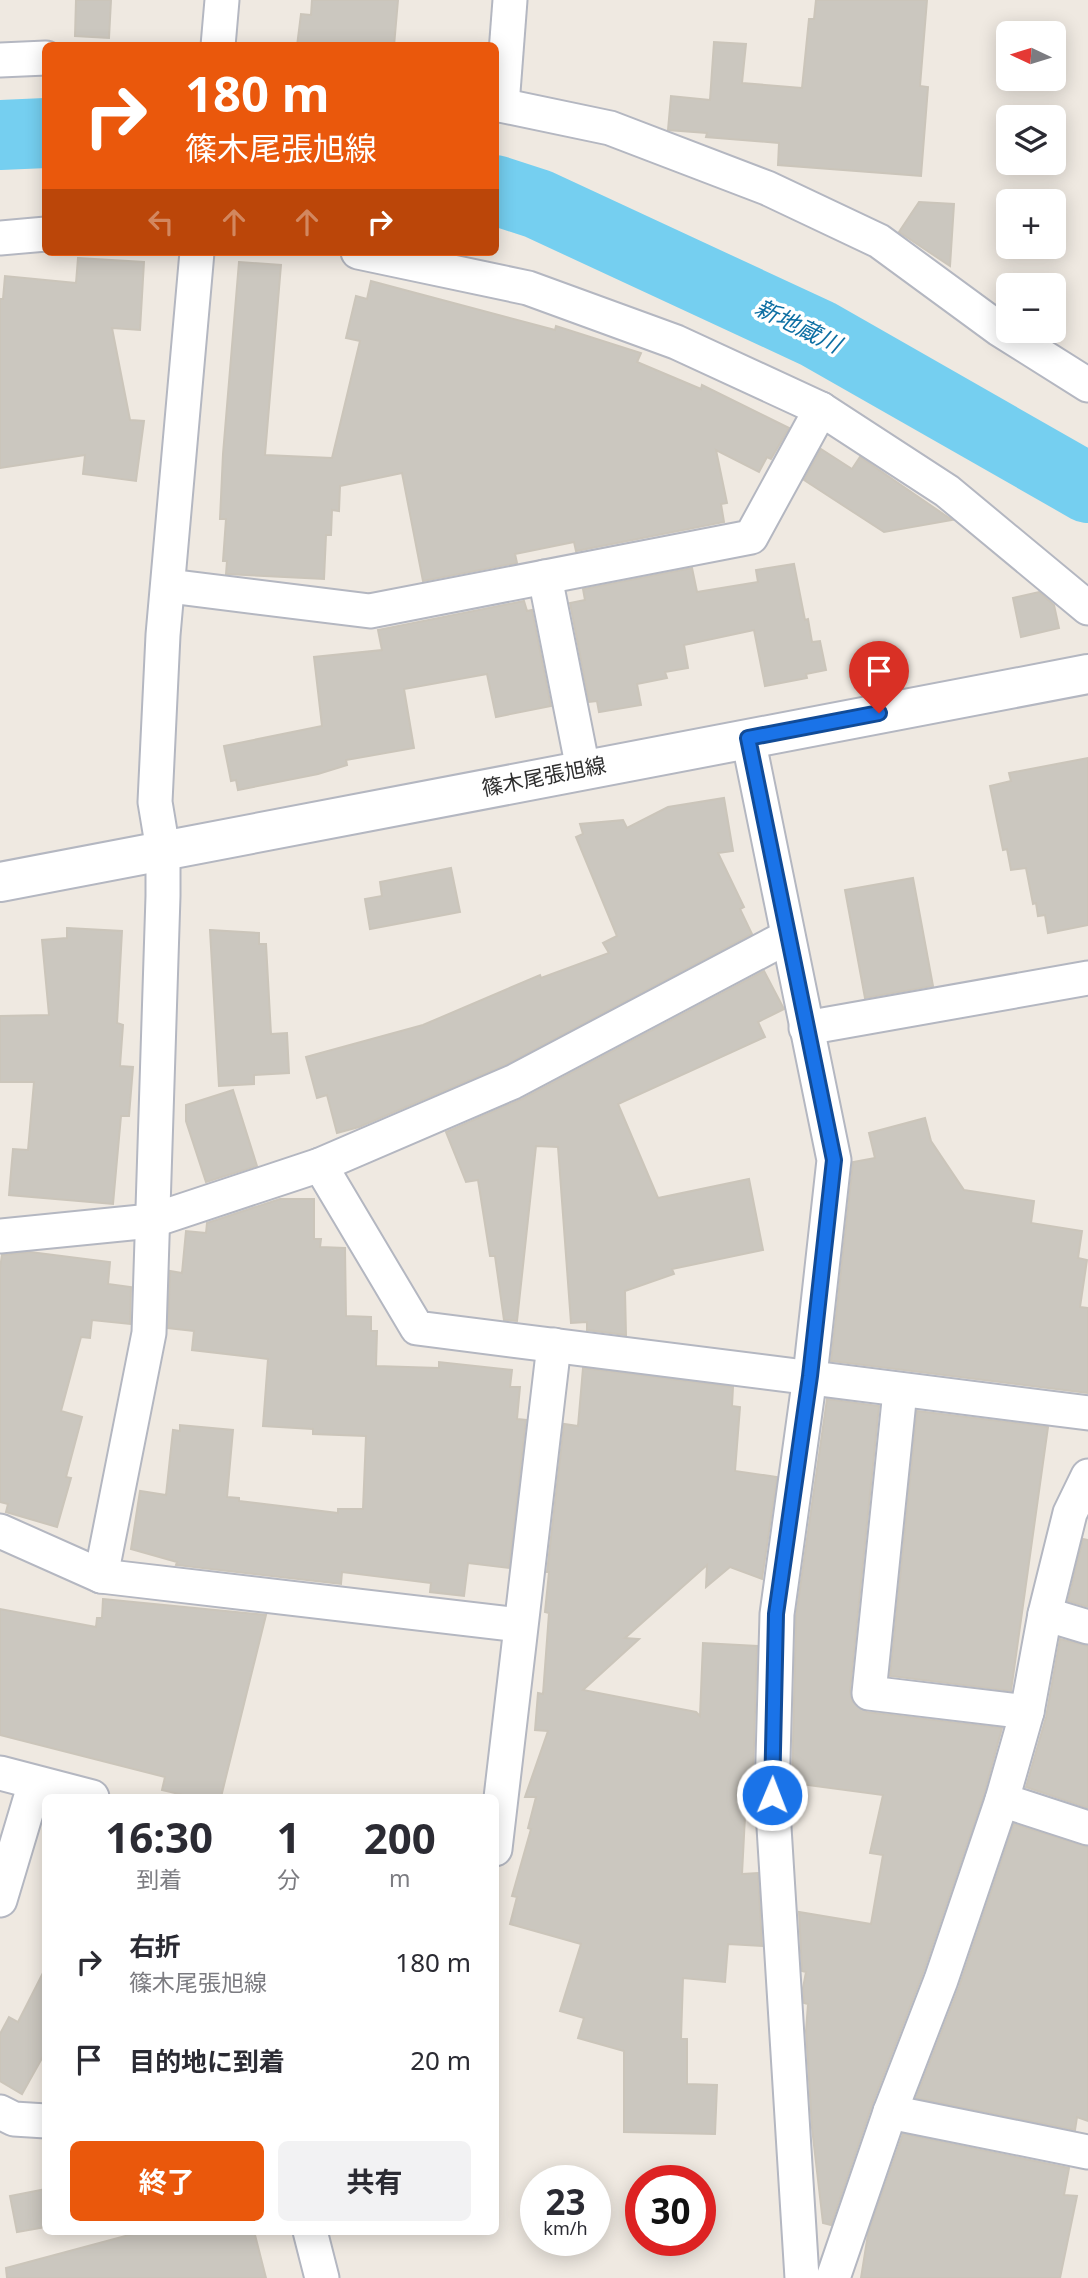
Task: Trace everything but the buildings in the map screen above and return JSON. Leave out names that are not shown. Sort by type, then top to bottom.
[{"type":"main road","name":"篠木尾張旭線","points":[[0,881],[1088,674]]},
{"type":"street","points":[[218,42],[222,0]]},
{"type":"street","points":[[510,0],[499,104],[610,128],[767,188],[854,229],[879,241],[999,329],[1088,385]]},
{"type":"street","points":[[0,60],[42,58]]},
{"type":"street","points":[[0,238],[42,234]]},
{"type":"street","points":[[101,1576],[149,1333],[163,850],[155,802],[163,635],[197,256]]},
{"type":"street","points":[[377,256],[528,288],[676,342],[821,409],[947,491],[1088,608]]},
{"type":"street","points":[[169,586],[370,611],[751,537],[821,409]]},
{"type":"street","points":[[545,577],[583,769]]},
{"type":"street","points":[[748,738],[834,1160],[810,1376],[776,1614],[772,1795],[802,2278]]},
{"type":"street","points":[[0,1236],[151,1221],[320,1165],[513,1082],[787,937]]},
{"type":"street","points":[[806,1028],[1088,978]]},
{"type":"street","points":[[320,1165],[417,1328],[1088,1413]]},
{"type":"street","points":[[499,1813],[554,1345]]},
{"type":"street","points":[[900,1391],[869,1693],[1027,1712]]},
{"type":"street","points":[[833,2278],[890,2112],[941,1980],[1002,1800],[1027,1712],[1045,1614],[1070,1513],[1088,1476]]},
{"type":"street","points":[[0,1531],[101,1576],[520,1625]]},
{"type":"street","points":[[1045,1614],[1088,1627]]},
{"type":"street","points":[[0,1773],[80,1794]]},
{"type":"street","points":[[0,1900],[35,1783]]},
{"type":"street","points":[[1002,1800],[1088,1828]]},
{"type":"street","points":[[0,2112],[14,2119],[42,2120]]},
{"type":"street","points":[[890,2112],[1088,2152]]},
{"type":"street","points":[[311,2235],[322,2278]]},
{"type":"waterway","name":"新地蔵川","points":[[0,135],[42,133]]},
{"type":"waterway","name":"新地蔵川","points":[[499,191],[538,204],[818,334],[1088,488]]},
{"type":"route","points":[[772,1795],[776,1614],[810,1376],[834,1160],[748,738],[879,713]]}]
